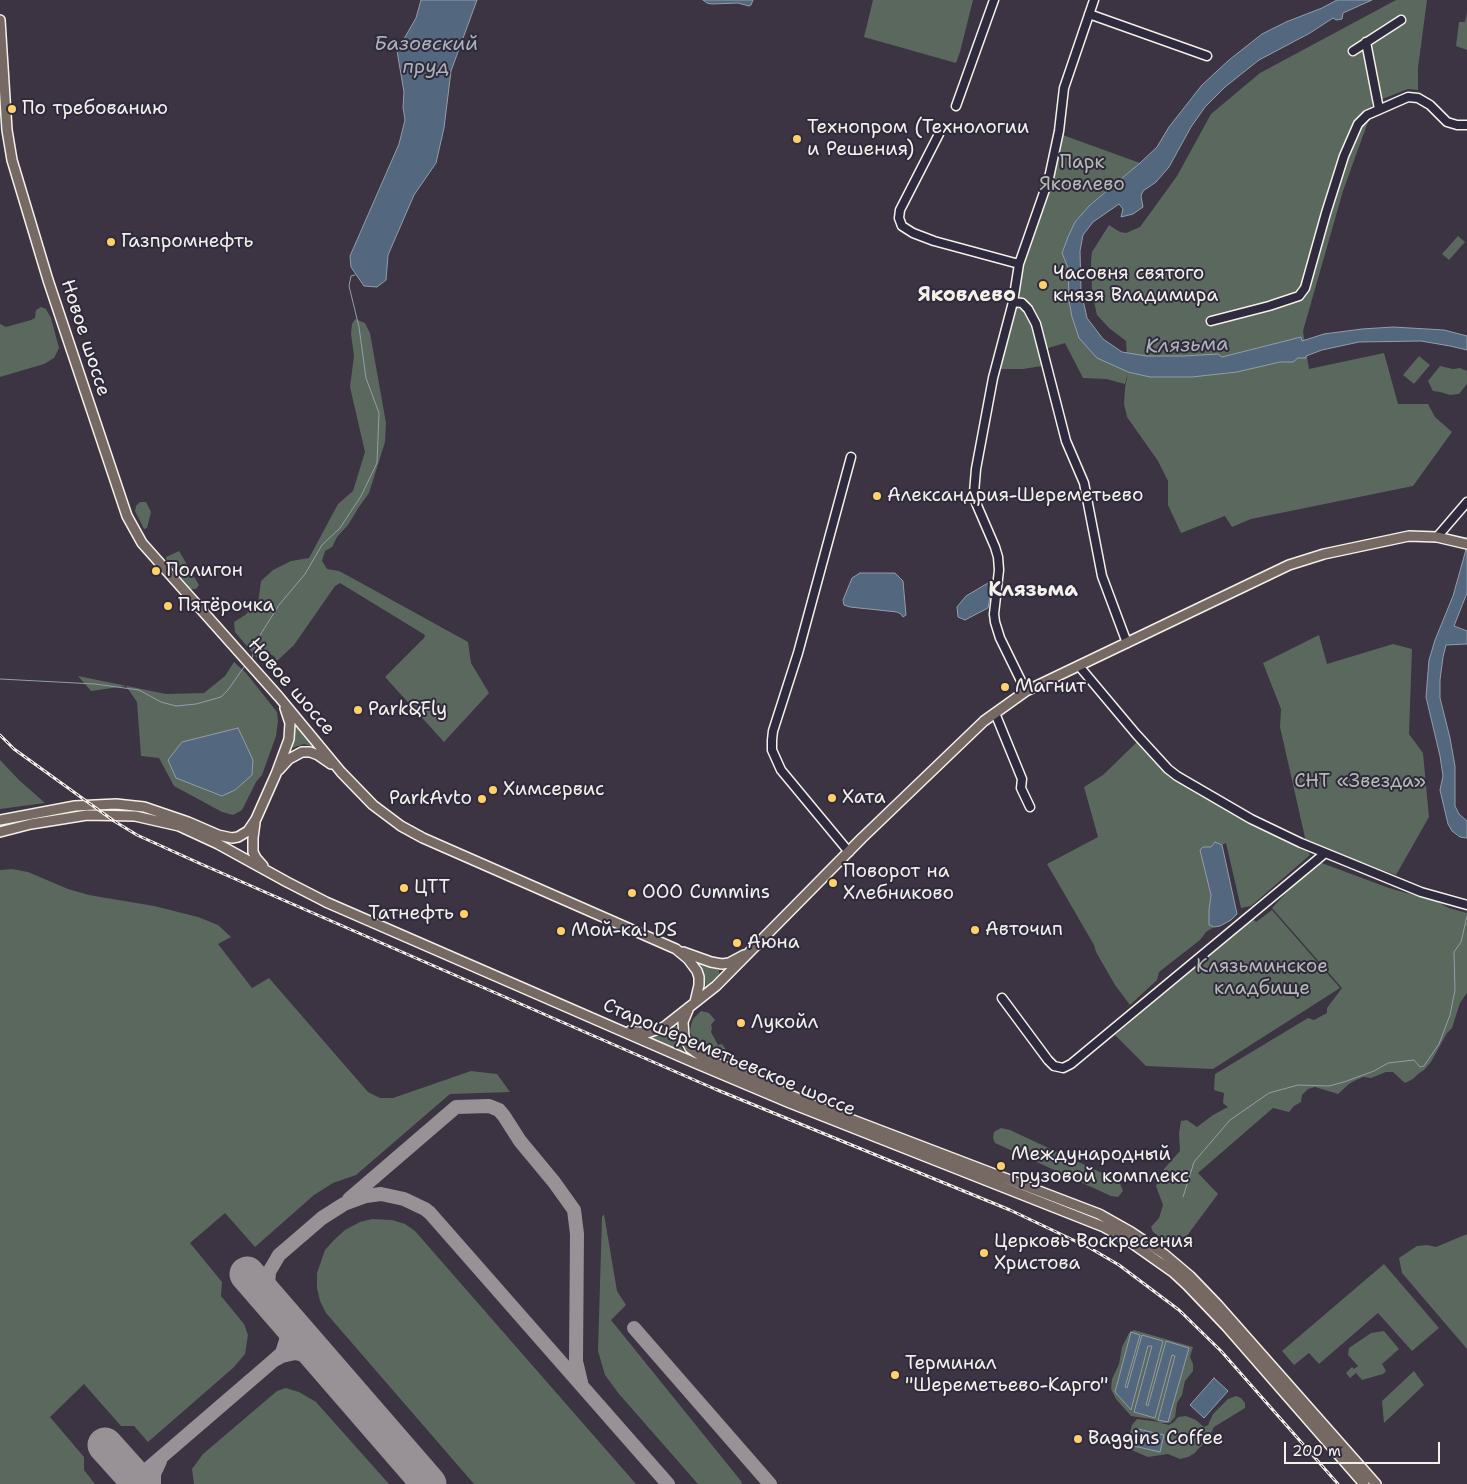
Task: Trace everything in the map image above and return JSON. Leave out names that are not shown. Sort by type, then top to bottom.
[{"type":"main road","name":"Новое шоссе","points":[[0,20],[7,130],[12,160],[48,280],[127,516],[134,531],[150,554],[279,697],[341,772],[373,805],[401,826],[497,871],[676,949],[688,959],[700,978],[692,1005]]},
{"type":"main road","points":[[612,1027],[639,1032],[655,1031],[671,1023],[738,966],[849,852],[971,734],[995,713],[1026,691],[1288,565],[1324,554],[1409,536],[1436,537],[1467,544]]},
{"type":"main road","points":[[0,820],[75,806],[116,804],[144,808],[170,815],[218,835],[232,838],[238,837],[248,831],[256,819],[276,774],[290,732],[288,714],[279,697]]},
{"type":"main road","points":[[276,774],[282,765],[302,752],[318,755],[341,772]]},
{"type":"main road","name":"Старошереметьевское шоссе","points":[[0,832],[31,824],[87,815],[135,816],[179,826],[218,844],[326,902],[612,1027],[790,1103],[1074,1214],[1129,1241],[1173,1272],[1187,1285],[1227,1327],[1364,1484]]},
{"type":"main road","points":[[256,819],[253,852],[261,864],[273,874]]},
{"type":"main road","points":[[676,949],[711,962],[722,964],[748,954]]},
{"type":"main road","name":"Старошереметьевское шоссе","points":[[692,1005],[683,1022],[684,1037],[690,1048],[701,1056],[871,1127],[1099,1214],[1164,1254],[1208,1294],[1376,1484]]},
{"type":"street","points":[[956,106],[994,0]]},
{"type":"street","points":[[1026,691],[1000,638],[995,622],[994,614],[999,570],[998,557],[976,503],[974,493],[976,469],[993,378],[1013,302],[1020,264],[1049,178],[1064,88],[1094,0]]},
{"type":"street","points":[[1090,14],[1207,56]]},
{"type":"street","points":[[1353,51],[1401,20]]},
{"type":"street","points":[[1366,42],[1379,109]]},
{"type":"street","points":[[1211,321],[1299,296],[1305,288],[1326,213],[1348,148],[1358,124],[1367,114],[1408,97],[1418,98],[1430,105],[1447,122],[1467,125]]},
{"type":"street","points":[[939,134],[900,210],[899,218],[902,226],[913,233],[934,241],[1020,264]]},
{"type":"street","points":[[1013,302],[1022,303],[1028,309],[1036,324],[1066,441],[1084,483],[1102,576],[1127,643]]},
{"type":"street","points":[[849,852],[781,770],[772,750],[772,740],[851,457]]},
{"type":"street","points":[[1436,537],[1467,502]]},
{"type":"street","points":[[1078,666],[1136,734],[1168,769],[1177,776],[1251,819],[1324,854],[1422,892],[1467,905]]},
{"type":"street","points":[[995,713],[1022,779],[1021,788],[1030,807]]},
{"type":"street","points":[[1002,998],[1054,1066],[1063,1068],[1071,1064],[1324,854]]},
{"type":"green space","points":[[873,0],[973,0],[956,63],[864,37]]},
{"type":"green space","name":"Парк Яковлево","points":[[1396,0],[1427,0],[1418,68],[1418,90],[1408,89],[1372,103],[1369,119],[1343,191],[1303,331],[1309,369],[1384,353],[1398,404],[1428,404],[1435,417],[1452,432],[1413,486],[1251,519],[1232,527],[1225,516],[1181,533],[1168,505],[1168,481],[1158,461],[1127,417],[1124,404],[1128,373],[1125,384],[1106,379],[1083,378],[1065,343],[1045,349],[1037,318],[1030,305],[1017,295],[1022,263],[1060,134],[1140,163],[1089,206],[1075,222],[1062,253],[1068,268],[1069,301],[1079,338],[1128,372],[1126,341],[1109,328],[1097,315],[1092,293],[1092,252],[1109,225],[1120,232],[1126,233],[1140,227],[1177,176],[1211,114],[1260,73]]},
{"type":"green space","points":[[1467,12],[1467,50],[1456,46],[1459,22],[1465,22]]},
{"type":"green space","points":[[1458,236],[1465,242],[1449,260],[1442,254]]},
{"type":"green space","points":[[41,307],[46,309],[51,318],[59,348],[54,358],[44,364],[0,377],[0,324],[6,327],[31,320],[35,318],[36,310]]},
{"type":"green space","points":[[1021,307],[1030,315],[1044,364],[1023,369],[1000,369],[998,367],[1014,309]]},
{"type":"green space","points":[[355,319],[365,323],[370,333],[386,423],[385,442],[369,493],[348,525],[337,537],[332,547],[325,551],[322,561],[327,569],[339,571],[468,642],[471,663],[489,693],[444,742],[385,677],[425,635],[340,583],[335,586],[294,645],[277,661],[274,656],[265,652],[257,658],[235,632],[234,622],[258,603],[261,581],[273,570],[291,561],[309,558],[338,504],[353,491],[365,452],[350,387],[354,356],[351,334],[352,324]]},
{"type":"green space","points":[[1419,356],[1430,365],[1414,384],[1403,375]]},
{"type":"green space","points":[[1440,366],[1453,369],[1460,368],[1467,371],[1467,384],[1459,394],[1450,395],[1433,391],[1428,381]]},
{"type":"green space","points":[[140,502],[146,502],[151,512],[147,528],[144,529],[135,511],[136,506]]},
{"type":"green space","points":[[179,551],[199,585],[196,589],[191,589],[167,561],[166,557]]},
{"type":"green space","name":"СНТ «Звезда»","points":[[1319,635],[1327,664],[1393,644],[1412,649],[1409,734],[1423,753],[1429,817],[1396,875],[1306,842],[1280,727],[1281,709],[1263,663]]},
{"type":"green space","points":[[234,662],[246,673],[277,712],[278,721],[276,736],[262,775],[256,782],[242,810],[233,815],[222,812],[174,786],[159,758],[141,756],[137,702],[126,686],[91,691],[78,676],[166,694],[204,693],[225,676]]},
{"type":"green space","points":[[294,722],[314,747],[304,744],[289,749]]},
{"type":"green space","points":[[1138,741],[1166,772],[1180,783],[1231,813],[1308,852],[1310,855],[1251,906],[1241,908],[1226,843],[1222,845],[1215,842],[1211,847],[1203,847],[1211,895],[1209,925],[1214,927],[1159,972],[1157,980],[1130,1005],[1115,985],[1047,864],[1098,837],[1084,787],[1103,775]]},
{"type":"green space","points":[[0,760],[19,780],[45,803],[0,809]]},
{"type":"green space","points":[[1319,862],[1389,888],[1438,902],[1449,908],[1467,913],[1467,993],[1460,1003],[1452,1028],[1447,1033],[1431,1062],[1413,1079],[1405,1083],[1393,1072],[1386,1072],[1371,1078],[1363,1077],[1356,1080],[1338,1094],[1315,1087],[1308,1089],[1302,1095],[1301,1102],[1289,1112],[1273,1108],[1198,1173],[1218,1194],[1186,1237],[1175,1237],[1165,1241],[1153,1232],[1151,1227],[1159,1218],[1163,1205],[1156,1186],[1164,1169],[1180,1151],[1179,1133],[1181,1121],[1187,1120],[1197,1127],[1228,1107],[1223,1103],[1224,1093],[1214,1090],[1215,1074],[1308,1018],[1314,1020],[1327,1013],[1327,1008],[1342,988],[1272,908],[1297,881]]},
{"type":"green space","points":[[12,869],[28,872],[68,889],[89,895],[154,906],[198,917],[218,925],[231,937],[218,944],[252,988],[269,978],[368,1092],[380,1098],[393,1098],[471,1071],[497,1074],[510,1092],[450,1094],[356,1175],[333,1183],[314,1195],[255,1247],[225,1213],[190,1243],[222,1282],[221,1296],[244,1324],[248,1335],[245,1354],[233,1368],[148,1442],[134,1426],[121,1426],[84,1384],[50,1417],[84,1457],[84,1470],[95,1484],[0,1484],[0,870]]},
{"type":"green space","name":"Клязьминское кладбище","points":[[1272,910],[1340,988],[1213,1069],[1146,1066],[1115,1035],[1253,919],[1256,922]]},
{"type":"green space","points":[[699,962],[719,970],[719,974],[706,987],[704,975]]},
{"type":"green space","points":[[701,1011],[709,1013],[715,1020],[711,1025],[711,1032],[718,1045],[722,1044],[727,1051],[740,1061],[739,1064],[708,1051],[695,1042],[690,1032],[691,1025],[693,1019]]},
{"type":"green space","points":[[675,1026],[677,1027],[679,1044],[686,1055],[649,1038],[664,1033]]},
{"type":"green space","points":[[1001,1128],[1010,1130],[1119,1181],[1123,1191],[1118,1197],[1111,1196],[995,1143],[993,1138],[994,1132]]},
{"type":"green space","points":[[604,1214],[617,1291],[626,1305],[611,1320],[742,1484],[698,1484],[619,1394],[605,1375],[598,1351],[602,1217]]},
{"type":"green space","points":[[372,1219],[392,1220],[405,1224],[415,1231],[636,1484],[474,1484],[326,1313],[320,1301],[317,1288],[317,1273],[325,1250],[345,1230],[360,1222]]},
{"type":"green space","points":[[1467,1234],[1467,1349],[1402,1273],[1399,1258],[1417,1246],[1427,1245],[1436,1247]]},
{"type":"green space","points":[[1384,1264],[1439,1328],[1412,1351],[1378,1313],[1319,1364],[1309,1353],[1294,1365],[1282,1351]]},
{"type":"green space","points":[[1134,1330],[1193,1347],[1190,1357],[1193,1371],[1185,1381],[1182,1395],[1177,1403],[1175,1417],[1170,1423],[1161,1423],[1169,1425],[1178,1417],[1186,1416],[1196,1420],[1204,1427],[1208,1425],[1213,1414],[1228,1399],[1236,1396],[1245,1403],[1245,1408],[1214,1427],[1207,1441],[1188,1457],[1180,1459],[1168,1454],[1148,1457],[1129,1449],[1128,1440],[1132,1425],[1137,1419],[1160,1422],[1131,1416],[1116,1399],[1111,1389],[1112,1379],[1119,1364],[1122,1347],[1129,1333]],"holes":[[[1140,1335],[1125,1388],[1127,1388],[1142,1336],[1163,1341],[1145,1405],[1148,1406],[1166,1342],[1189,1348],[1168,1422],[1158,1419],[1175,1356],[1172,1355],[1155,1418],[1134,1412],[1152,1346],[1148,1345],[1131,1410],[1115,1392]]]},
{"type":"green space","points":[[1384,1331],[1399,1349],[1382,1364],[1386,1371],[1383,1374],[1362,1380],[1356,1373],[1350,1378],[1346,1373],[1352,1367],[1354,1369],[1358,1366],[1348,1355],[1349,1348],[1371,1333]]},
{"type":"green space","points":[[1414,1371],[1424,1385],[1384,1423],[1382,1401]]},
{"type":"green space","points":[[286,1388],[299,1392],[316,1402],[389,1484],[194,1484],[192,1469],[203,1454],[277,1391]]},
{"type":"water","name":"Базовский пруд","points":[[421,0],[477,0],[451,71],[444,128],[436,163],[414,195],[388,255],[386,280],[377,287],[364,286],[351,267],[350,256],[399,144],[405,120],[403,107],[404,92],[397,51],[416,18]]},
{"type":"water","points":[[703,0],[753,0],[749,6],[738,3],[712,4]]},
{"type":"water","points":[[1337,0],[1372,0],[1343,13],[1342,19],[1336,20],[1333,18],[1310,33],[1259,60],[1225,87],[1205,107],[1191,127],[1169,167],[1156,182],[1143,191],[1141,196],[1143,207],[1133,214],[1121,217],[1123,209],[1119,204],[1093,222],[1083,235],[1080,251],[1081,291],[1087,318],[1103,339],[1122,352],[1147,356],[1218,354],[1222,357],[1301,337],[1302,341],[1324,334],[1393,327],[1444,330],[1467,336],[1467,350],[1421,341],[1359,342],[1322,350],[1306,356],[1306,358],[1298,358],[1293,362],[1280,362],[1237,372],[1192,377],[1150,377],[1128,372],[1097,358],[1079,338],[1069,301],[1068,268],[1062,253],[1075,222],[1089,206],[1157,147],[1169,127],[1202,85],[1229,60],[1262,34]]},
{"type":"water","points":[[1467,546],[1467,593],[1454,626],[1467,631],[1467,644],[1446,645],[1440,680],[1440,698],[1455,766],[1455,806],[1459,814],[1467,821],[1467,838],[1460,837],[1452,831],[1448,824],[1440,790],[1443,776],[1440,756],[1426,697],[1429,660],[1453,596]]},
{"type":"water","points":[[860,573],[895,573],[903,581],[906,615],[903,617],[897,612],[844,605],[843,600],[852,578]]},
{"type":"water","points":[[991,583],[992,586],[988,608],[965,620],[958,617],[957,607],[966,596]]},
{"type":"water","points":[[238,728],[253,760],[252,775],[235,790],[222,796],[176,778],[168,760],[182,742]]},
{"type":"water","points":[[1215,842],[1222,845],[1237,914],[1231,920],[1214,927],[1209,925],[1211,895],[1200,850],[1203,847],[1211,847]]},
{"type":"water","points":[[1131,1332],[1140,1335],[1125,1387],[1127,1388],[1142,1335],[1163,1341],[1146,1405],[1148,1406],[1166,1341],[1189,1348],[1168,1422],[1158,1420],[1175,1356],[1172,1355],[1155,1418],[1134,1412],[1152,1346],[1148,1346],[1131,1410],[1115,1392]]},
{"type":"water","points":[[1214,1378],[1228,1391],[1204,1418],[1190,1405]]},
{"type":"water","points":[[1138,1429],[1164,1435],[1160,1452],[1134,1446]]},
{"type":"waterway","points":[[252,658],[257,640],[279,605],[305,574],[322,545],[340,528],[361,496],[377,463],[379,413],[366,378],[359,327],[349,286],[351,276],[355,275]]},
{"type":"waterway","points":[[0,679],[95,684],[139,690],[161,702],[176,706],[196,704],[221,697],[244,667]]},
{"type":"waterway","points":[[1183,1197],[1194,1162],[1230,1120],[1269,1093],[1298,1085],[1329,1086],[1374,1071],[1388,1063],[1414,1060],[1420,1067],[1424,1066],[1439,1044],[1450,1015],[1455,990],[1454,952],[1461,942],[1467,916]]},
{"type":"taxiway","points":[[349,1199],[456,1107],[489,1106],[499,1110],[520,1141],[554,1182],[574,1210],[577,1234],[576,1361],[581,1382]]},
{"type":"taxiway","points":[[273,1361],[282,1353],[287,1337],[286,1323],[271,1298],[268,1285],[269,1272],[279,1255],[322,1218],[344,1204],[366,1196],[381,1194],[404,1199],[430,1213],[668,1484]]},
{"type":"taxiway","points":[[634,1328],[770,1484]]},
{"type":"taxiway","points":[[130,1484],[273,1361],[282,1356],[295,1353],[312,1356],[335,1375]]},
{"type":"taxiway","points":[[154,1484],[154,1474],[160,1461]]},
{"type":"runway","points":[[247,1274],[429,1484]]},
{"type":"runway","points":[[105,1445],[140,1484]]},
{"type":"railway","points":[[0,735],[14,749],[114,821],[137,835],[715,1089],[1010,1210],[1090,1248],[1119,1265],[1179,1310],[1221,1351],[1338,1484]]},
{"type":"place","name":"По требованию","points":[[12,109]]},
{"type":"place","name":"Технопром (Технологии и Решения)","points":[[797,139]]},
{"type":"place","name":"Газпромнефть","points":[[111,242]]},
{"type":"place","name":"Часовня святого князя Владимира","points":[[1043,285]]},
{"type":"place","name":"Александрия-Шереметьево","points":[[877,496]]},
{"type":"place","name":"Полигон","points":[[156,571]]},
{"type":"place","name":"Пятёрочка","points":[[168,606]]},
{"type":"place","name":"Магнит","points":[[1005,687]]},
{"type":"place","name":"Park&Fly","points":[[358,710]]},
{"type":"place","name":"Химсервис","points":[[493,790]]},
{"type":"place","name":"Хата","points":[[832,798]]},
{"type":"place","name":"ParkAvto","points":[[482,799]]},
{"type":"place","name":"Поворот на Хлебниково","points":[[833,883]]},
{"type":"place","name":"ЦТТ","points":[[404,888]]},
{"type":"place","name":"OOO Cummins","points":[[632,893]]},
{"type":"place","name":"Татнефть","points":[[464,914]]},
{"type":"place","name":"Авточип","points":[[975,930]]},
{"type":"place","name":"Мой-ка! DS","points":[[561,931]]},
{"type":"place","name":"Аюна","points":[[737,943]]},
{"type":"place","name":"Лукойл","points":[[741,1023]]},
{"type":"place","name":"Международный грузовой комплекс","points":[[1001,1166]]},
{"type":"place","name":"Церковь Воскресения Христова","points":[[984,1253]]},
{"type":"place","name":"Терминал \"Шереметьево-Карго\"","points":[[895,1375]]},
{"type":"place","name":"Baggins Coffee","points":[[1078,1439]]},
{"type":"district","name":"Яковлево","points":[[967,296]]},
{"type":"district","name":"Клязьма","points":[[1033,591]]}]
